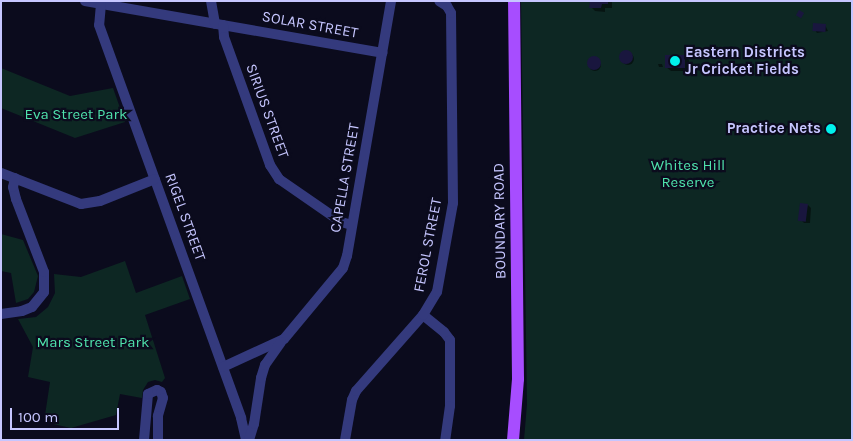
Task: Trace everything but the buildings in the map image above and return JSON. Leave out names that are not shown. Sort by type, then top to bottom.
[{"type":"main road","name":"BOUNDARY ROAD","points":[[513,440],[518,379],[514,1]]},
{"type":"street","name":"SOLAR STREET","points":[[86,1],[382,52]]},
{"type":"street","name":"SIRIUS STREET","points":[[211,1],[270,165],[279,180],[341,222],[352,225]]},
{"type":"street","name":"CAPELLA STREET","points":[[247,440],[265,365],[343,268],[347,256],[391,1]]},
{"type":"street","name":"FEROL STREET","points":[[346,440],[352,400],[356,391],[423,315],[437,292],[453,203],[451,13],[447,6],[439,1]]},
{"type":"street","name":"RIGEL STREET","points":[[101,4],[99,25],[223,367],[247,440]]},
{"type":"street","points":[[1,173],[81,204],[100,201],[155,179]]},
{"type":"street","points":[[1,314],[22,311],[32,307],[44,292],[44,272],[16,199],[13,187],[15,178]]},
{"type":"street","points":[[423,315],[444,332],[450,340],[450,406],[445,440]]},
{"type":"street","name":"CAPELLA STREET","points":[[223,367],[284,339]]},
{"type":"street","points":[[144,440],[148,394],[157,390],[161,392],[163,398],[158,416],[158,440]]},
{"type":"green space","name":"Whites Hill Reserve","points":[[521,1],[852,1],[852,440],[524,440],[527,404]]},
{"type":"green space","name":"Eva Street Park","points":[[1,68],[70,96],[113,88],[125,122],[75,138],[1,108]]},
{"type":"green space","points":[[1,234],[23,240],[38,276],[34,292],[28,299],[16,303],[11,273],[1,271]]},
{"type":"green space","name":"Mars Street Park","points":[[125,261],[136,293],[182,276],[190,299],[145,315],[165,378],[162,382],[155,380],[148,382],[143,390],[142,398],[120,394],[116,415],[71,428],[44,422],[50,382],[28,377],[33,347],[18,319],[36,317],[48,307],[55,293],[54,274],[81,277]]},
{"type":"place","name":"Eastern Districts Jr Cricket Fields","points":[[675,61]]},
{"type":"place","name":"Practice Nets","points":[[831,129]]}]
